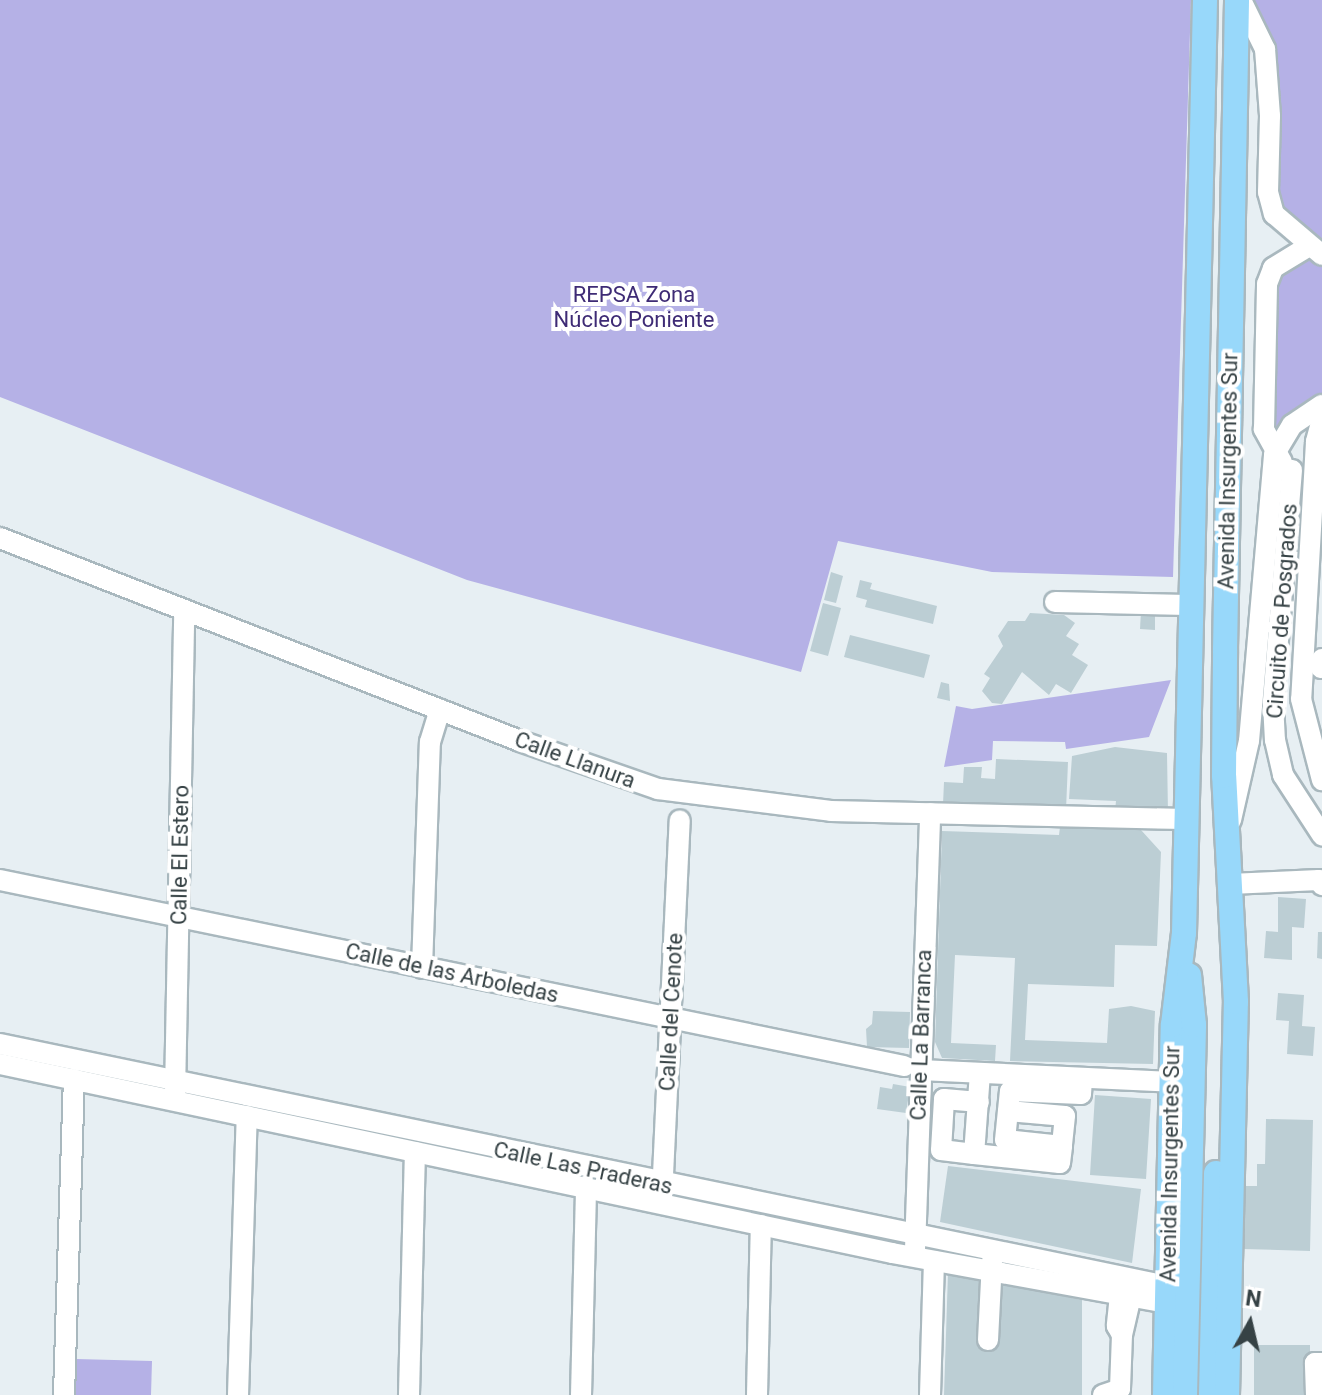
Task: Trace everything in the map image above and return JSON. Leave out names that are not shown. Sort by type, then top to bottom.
[{"type":"main road","name":"Avenida Insurgentes Sur","points":[[1165,1395],[1172,1082],[1184,933],[1188,605],[1205,0]]},
{"type":"main road","name":"Avenida Insurgentes Sur","points":[[1227,1395],[1236,1002],[1230,942],[1230,822],[1224,776],[1239,0]]},
{"type":"main road","name":"Avenida Insurgentes Sur","points":[[1184,933],[1194,1025],[1185,1395]]},
{"type":"main road","name":"Avenida Insurgentes Sur","points":[[1211,1395],[1220,1002],[1230,942]]},
{"type":"street","points":[[1230,822],[1249,741],[1274,455],[1263,411],[1267,284],[1273,268],[1316,251],[1274,214],[1268,192],[1269,80],[1265,49],[1239,0]]},
{"type":"street","points":[[1274,455],[1292,425],[1322,405]]},
{"type":"street","points":[[1318,486],[1322,419]]},
{"type":"street","name":"Circuito de Posgrados","points":[[1274,455],[1318,486],[1301,699],[1322,780]]},
{"type":"street","name":"Circuito de Posgrados","points":[[1292,470],[1273,703],[1275,740],[1283,775],[1320,831]]},
{"type":"street","name":"Calle Llanura","points":[[0,538],[440,710],[679,793],[790,809],[1185,819]]},
{"type":"street","points":[[1055,602],[1188,605]]},
{"type":"street","name":"Calle El Estero","points":[[175,1091],[184,610]]},
{"type":"street","points":[[1321,668],[1322,659]]},
{"type":"street","points":[[422,968],[430,742],[440,710]]},
{"type":"street","name":"Calle La Barranca","points":[[930,813],[912,1068],[930,1395]]},
{"type":"street","name":"Calle del Cenote","points":[[662,1195],[680,820]]},
{"type":"street","name":"Calle de las Arboledas","points":[[0,880],[912,1068],[1172,1082]]},
{"type":"street","points":[[1230,884],[1319,880],[1322,885]]},
{"type":"street","name":"Calle Las Praderas","points":[[0,1044],[175,1091],[922,1252],[992,1262]]},
{"type":"street","name":"Calle Las Praderas","points":[[0,1064],[74,1079],[175,1091],[247,1116],[586,1188],[662,1195],[761,1225],[992,1262],[1129,1291],[1166,1295]]},
{"type":"street","points":[[974,1154],[980,1073]]},
{"type":"street","points":[[1062,1146],[1005,1140],[1010,1091],[1081,1094],[1082,1078]]},
{"type":"street","points":[[64,1395],[74,1079]]},
{"type":"street","points":[[979,1102],[944,1099],[941,1150],[1060,1163],[1065,1116],[1008,1111]]},
{"type":"street","points":[[238,1395],[247,1116]]},
{"type":"street","points":[[409,1395],[415,1152]]},
{"type":"street","points":[[581,1395],[586,1188]]},
{"type":"street","points":[[757,1395],[761,1225]]},
{"type":"street","points":[[988,1340],[992,1262]]},
{"type":"street","points":[[1103,1395],[1120,1389],[1122,1335],[1117,1326],[1129,1291]]},
{"type":"street","points":[[1316,1395],[1315,1363],[1322,1363]]},
{"type":"green space","name":"REPSA Zona Núcleo Poniente","points":[[0,0],[1191,0],[1173,577],[992,572],[838,541],[801,672],[467,580],[0,397]]},
{"type":"green space","points":[[1254,0],[1322,0],[1322,240],[1280,210],[1272,176],[1276,62]]},
{"type":"green space","points":[[1313,255],[1322,262],[1322,394],[1278,428],[1271,420],[1272,289],[1280,275]]},
{"type":"green space","points":[[1171,680],[1149,737],[1066,749],[1065,742],[993,741],[992,760],[944,767],[956,706],[972,709]]},
{"type":"green space","points":[[76,1359],[152,1361],[151,1395],[75,1395]]},
{"type":"building","points":[[831,572],[843,576],[836,603],[824,600]]},
{"type":"building","points":[[860,580],[872,583],[870,589],[937,606],[933,624],[865,607],[867,600],[856,597]]},
{"type":"building","points":[[823,603],[841,608],[828,656],[810,651]]},
{"type":"building","points":[[1141,611],[1155,612],[1155,630],[1140,629]]},
{"type":"building","points":[[1030,613],[1064,615],[1075,623],[1066,636],[1079,644],[1072,655],[1088,665],[1071,693],[1056,684],[1049,695],[1022,672],[1002,704],[992,703],[982,691],[990,678],[984,674],[1003,646],[998,636],[1008,621],[1025,621]]},
{"type":"building","points":[[850,635],[930,655],[924,678],[844,657]]},
{"type":"building","points":[[941,682],[949,684],[950,701],[937,698]]},
{"type":"building","points":[[1115,747],[1167,753],[1168,813],[1115,811],[1116,801],[1069,799],[1072,756]]},
{"type":"building","points":[[996,759],[1068,762],[1066,810],[943,804],[944,782],[963,783],[964,767],[982,767],[981,778],[995,779]]},
{"type":"building","points":[[1060,827],[1141,830],[1161,852],[1157,946],[1115,945],[1114,987],[1028,984],[1025,1040],[1107,1043],[1109,1009],[1131,1006],[1155,1011],[1153,1064],[1010,1061],[1015,958],[955,955],[951,1043],[996,1045],[995,1061],[942,1058],[935,1042],[942,831],[1059,835]]},
{"type":"building","points":[[1278,897],[1306,899],[1304,928],[1292,927],[1292,960],[1264,958],[1266,931],[1278,932]]},
{"type":"building","points":[[1318,932],[1322,932],[1322,959],[1317,958]]},
{"type":"building","points":[[1278,993],[1304,995],[1302,1026],[1315,1027],[1313,1056],[1287,1054],[1289,1021],[1276,1020]]},
{"type":"building","points":[[873,1011],[910,1012],[909,1048],[867,1047],[866,1029],[872,1024]]},
{"type":"building","points":[[893,1084],[910,1087],[906,1113],[877,1109],[880,1087],[892,1089]]},
{"type":"building","points":[[1095,1095],[1151,1099],[1146,1179],[1090,1175]]},
{"type":"building","points":[[1266,1119],[1313,1120],[1310,1251],[1243,1249],[1244,1186],[1257,1186],[1257,1164],[1265,1164]]},
{"type":"building","points":[[948,1166],[1141,1189],[1132,1263],[940,1222]]},
{"type":"building","points":[[948,1273],[1082,1300],[1082,1395],[944,1395]]},
{"type":"building","points":[[1254,1345],[1310,1345],[1310,1395],[1254,1395]]}]
